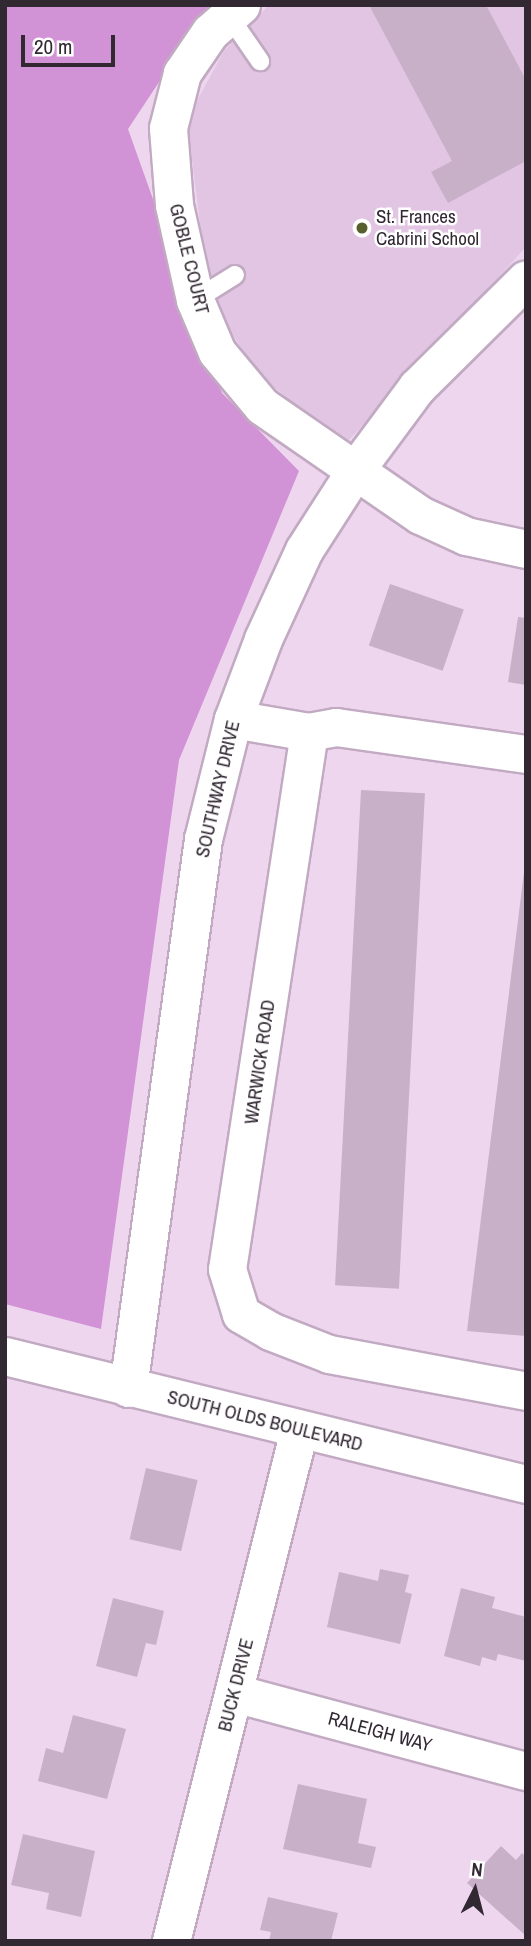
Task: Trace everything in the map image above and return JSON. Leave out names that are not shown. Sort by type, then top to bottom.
[{"type":"street","name":"GOBLE COURT","points":[[235,10],[210,32],[182,73],[168,128],[174,205],[195,300],[217,352],[242,385],[311,444],[356,469],[431,520],[466,536],[526,549]]},
{"type":"street","name":"SOUTHWAY DRIVE","points":[[128,1388],[203,839],[233,719],[262,639],[304,550],[356,469],[417,387],[526,279]]},
{"type":"street","points":[[233,719],[309,732],[336,727],[526,754]]},
{"type":"street","name":"WARWICK ROAD","points":[[309,732],[227,1269],[241,1314],[270,1331],[329,1354],[526,1391]]},
{"type":"street","name":"SOUTH OLDS BOULEVARD","points":[[5,1356],[526,1484]]},
{"type":"street","name":"BUCK DRIVE","points":[[171,1941],[299,1430]]},
{"type":"street","name":"RALEIGH WAY","points":[[234,1693],[526,1771]]},
{"type":"lane","points":[[235,10],[260,61]]},
{"type":"lane","points":[[195,300],[235,275]]},
{"type":"shaded area","points":[[5,5],[210,5],[128,129],[222,393],[299,471],[179,760],[101,1329],[5,1304]]},
{"type":"shaded area","name":"St. Frances Cabrini School","points":[[269,5],[526,5],[526,247],[349,440],[294,404],[260,375],[228,328],[207,280],[187,119],[224,51]]},
{"type":"building","name":"St. Frances Cabrini School","points":[[369,5],[486,5],[526,80],[526,161],[448,203],[431,172],[452,161]]},
{"type":"building","points":[[390,584],[464,609],[443,671],[369,645]]},
{"type":"building","points":[[518,617],[526,618],[526,685],[508,682]]},
{"type":"building","points":[[361,790],[425,793],[399,1289],[335,1285]]},
{"type":"building","points":[[524,872],[526,873],[526,1336],[467,1331]]},
{"type":"building","points":[[146,1468],[198,1480],[181,1551],[130,1539]]},
{"type":"building","points":[[380,1569],[409,1575],[405,1592],[412,1594],[400,1644],[327,1627],[339,1572],[378,1581]]},
{"type":"building","points":[[461,1588],[495,1597],[492,1608],[526,1617],[526,1661],[498,1654],[496,1661],[482,1657],[480,1666],[444,1656]]},
{"type":"building","points":[[113,1598],[164,1611],[156,1645],[146,1643],[137,1677],[96,1666]]},
{"type":"building","points":[[73,1715],[126,1729],[107,1799],[38,1781],[46,1748],[63,1753]]},
{"type":"building","points":[[298,1784],[367,1799],[358,1843],[376,1847],[371,1868],[283,1849]]},
{"type":"building","points":[[23,1834],[95,1851],[81,1917],[46,1909],[49,1893],[11,1885]]},
{"type":"building","points":[[501,1846],[516,1860],[522,1853],[526,1857],[526,1936],[467,1883]]},
{"type":"building","points":[[268,1897],[338,1913],[331,1941],[269,1941],[271,1932],[260,1930]]},
{"type":"place","name":"St. Frances Cabrini School","points":[[362,228]]}]
